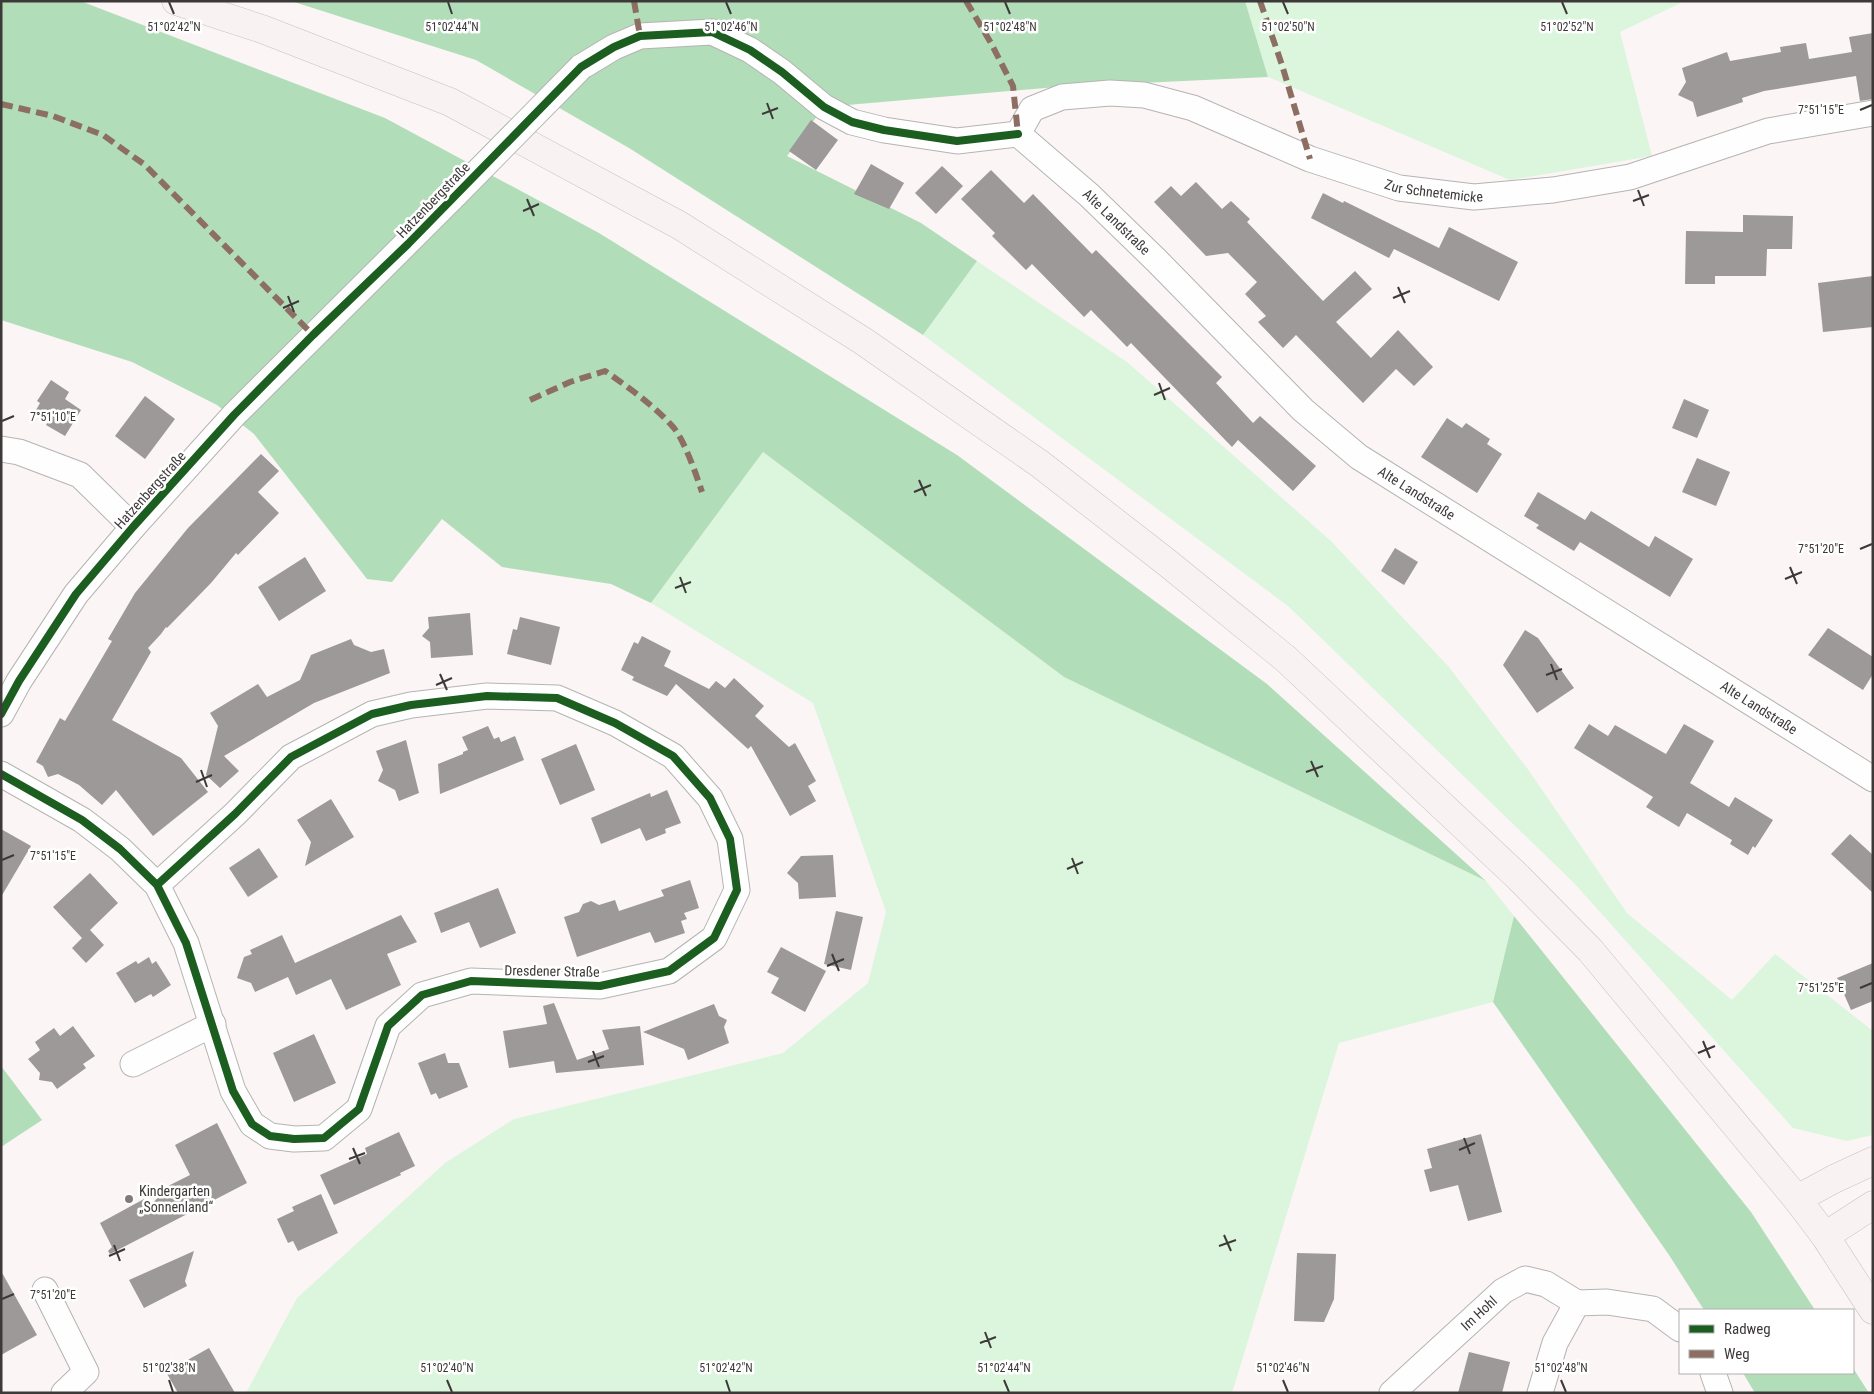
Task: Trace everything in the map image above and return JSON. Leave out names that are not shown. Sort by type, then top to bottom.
[{"type":"main road","points":[[176,1],[262,29],[450,102],[679,225],[863,341],[1040,464],[1165,561],[1286,659],[1518,877],[1590,950],[1797,1199],[1825,1236],[1873,1310]]},
{"type":"main road","points":[[1797,1199],[1873,1161]]},
{"type":"main road","points":[[1825,1236],[1873,1205]]},
{"type":"street","name":"Hatzenbergstraße","points":[[1,714],[19,681],[76,594],[234,415],[582,67],[614,47],[640,36],[712,32],[750,50],[782,72],[824,107],[852,122],[884,130],[957,141],[1018,134]]},
{"type":"street","name":"Zur Schnetemicke","points":[[1018,134],[1032,109],[1062,97],[1110,93],[1144,95],[1193,108],[1310,159],[1398,188],[1474,197],[1553,190],[1630,177],[1768,131],[1873,113]]},
{"type":"street","name":"Alte Landstraße","points":[[1018,134],[1089,195],[1157,261],[1302,410],[1359,457],[1873,779]]},
{"type":"street","points":[[1,449],[19,452],[80,475],[133,528]]},
{"type":"street","name":"Dresdener Straße","points":[[1,774],[82,820],[120,849],[157,885],[186,943],[233,1091],[252,1124],[270,1136],[294,1139],[324,1138],[358,1109],[388,1026],[422,995],[471,981],[600,986],[669,971],[714,938],[737,890],[730,839],[710,798],[672,756],[615,723],[557,698],[487,696],[411,705],[372,714],[291,757],[235,814],[157,885]]},
{"type":"street","points":[[133,1064],[213,1024]]},
{"type":"street","name":"Im Hohl","points":[[1392,1393],[1503,1291],[1525,1279],[1546,1284],[1578,1303]]},
{"type":"street","points":[[45,1290],[86,1372],[64,1393]]},
{"type":"street","points":[[1540,1393],[1555,1343],[1578,1303],[1607,1302],[1653,1309],[1679,1328]]},
{"type":"street","points":[[1713,1374],[1720,1393]]},
{"type":"green space","points":[[1,1],[83,2],[385,118],[599,233],[957,455],[1267,684],[1486,881],[1064,677],[763,452],[651,603],[611,584],[502,567],[442,519],[392,582],[367,579],[254,434],[217,405],[132,362],[1,320]]},
{"type":"green space","points":[[291,1],[1245,1],[1268,77],[1057,87],[824,107],[787,156],[921,223],[977,261],[923,335],[629,148],[476,60]]},
{"type":"green space","points":[[1245,1],[1685,1],[1620,32],[1652,156],[1510,180],[1268,77]]},
{"type":"green space","points":[[977,261],[1127,362],[1331,541],[1448,666],[1527,768],[1627,913],[1732,1000],[1775,954],[1873,1031],[1873,1135],[1847,1141],[1793,1128],[1574,883],[1288,606],[923,335]]},
{"type":"green space","points":[[763,452],[1064,677],[1486,881],[1514,916],[1493,1002],[1339,1043],[1232,1393],[246,1393],[297,1298],[445,1163],[514,1119],[783,1053],[868,983],[886,912],[813,703],[651,603]]},
{"type":"green space","points":[[1514,916],[1751,1212],[1814,1309],[1703,1309],[1669,1255],[1493,1002]]},
{"type":"green space","points":[[1,1066],[42,1120],[1,1147]]},
{"type":"green space","points":[[1854,1370],[1869,1393],[1755,1393],[1744,1374],[1854,1374]]},
{"type":"building","points":[[1873,33],[1873,99],[1860,101],[1856,76],[1764,91],[1742,98],[1743,102],[1697,117],[1693,102],[1678,95],[1686,82],[1682,68],[1727,52],[1730,61],[1781,52],[1780,47],[1806,43],[1809,59],[1852,52],[1849,37]]},
{"type":"building","points":[[811,120],[838,140],[816,170],[789,151]]},
{"type":"building","points":[[871,164],[904,183],[889,209],[854,194]]},
{"type":"building","points":[[942,166],[963,186],[936,214],[915,193]]},
{"type":"building","points":[[991,170],[1024,203],[1033,194],[1092,254],[1096,250],[1222,377],[1216,383],[1253,423],[1260,416],[1316,466],[1293,491],[1238,440],[1232,447],[1131,343],[1127,347],[1091,310],[1084,317],[1032,264],[1026,270],[992,236],[995,233],[961,199]]},
{"type":"building","points":[[1196,182],[1222,209],[1231,201],[1250,219],[1247,222],[1323,301],[1355,271],[1372,289],[1336,322],[1371,358],[1398,330],[1433,367],[1414,386],[1396,369],[1363,403],[1296,335],[1283,348],[1258,322],[1266,316],[1245,294],[1257,282],[1228,253],[1206,256],[1154,202],[1171,186],[1181,196]]},
{"type":"building","points":[[1323,193],[1343,203],[1344,201],[1439,248],[1449,227],[1518,262],[1499,301],[1394,249],[1389,258],[1311,218]]},
{"type":"building","points":[[1743,215],[1793,216],[1792,249],[1767,249],[1766,276],[1715,276],[1715,284],[1685,284],[1686,231],[1743,232]]},
{"type":"building","points":[[1873,276],[1873,327],[1823,332],[1818,283]]},
{"type":"building","points":[[51,380],[69,392],[65,399],[81,410],[65,436],[46,425],[49,420],[35,412],[40,403],[37,401]]},
{"type":"building","points":[[145,396],[175,419],[145,459],[115,436]]},
{"type":"building","points":[[1684,399],[1709,410],[1697,438],[1672,428]]},
{"type":"building","points":[[1447,418],[1462,428],[1466,423],[1490,439],[1487,444],[1502,454],[1477,493],[1421,457]]},
{"type":"building","points":[[261,454],[279,471],[258,492],[279,513],[238,555],[236,553],[211,583],[166,627],[148,648],[151,652],[112,720],[181,758],[208,792],[153,836],[116,790],[102,805],[79,785],[58,774],[48,777],[43,766],[36,762],[60,718],[65,721],[112,641],[108,639],[135,593],[188,528]]},
{"type":"building","points":[[1697,458],[1730,472],[1716,506],[1682,492]]},
{"type":"building","points":[[1538,492],[1585,520],[1591,511],[1649,547],[1655,536],[1693,559],[1670,597],[1580,542],[1574,551],[1536,528],[1539,525],[1524,516]]},
{"type":"building","points":[[1395,548],[1418,562],[1404,585],[1381,571]]},
{"type":"building","points":[[305,557],[326,591],[279,621],[258,587]]},
{"type":"building","points":[[470,613],[473,655],[431,658],[430,642],[422,636],[429,628],[428,617]]},
{"type":"building","points":[[520,617],[560,627],[551,665],[507,654],[513,629],[517,630]]},
{"type":"building","points":[[1828,628],[1873,657],[1873,674],[1863,690],[1808,655]]},
{"type":"building","points":[[1525,630],[1538,638],[1574,688],[1537,713],[1503,665]]},
{"type":"building","points":[[642,636],[671,651],[664,666],[709,689],[716,681],[725,688],[734,678],[764,706],[755,716],[789,747],[795,743],[816,781],[808,786],[816,801],[790,816],[751,746],[748,749],[676,684],[667,696],[632,680],[634,677],[621,670],[634,642],[638,644]]},
{"type":"building","points":[[351,639],[354,645],[371,652],[384,649],[390,673],[314,703],[224,756],[239,771],[220,788],[206,775],[218,726],[210,713],[258,684],[267,697],[300,680],[311,655]]},
{"type":"building","points":[[1589,724],[1608,736],[1615,725],[1666,754],[1684,724],[1714,741],[1690,783],[1729,807],[1735,797],[1773,820],[1755,848],[1753,846],[1748,855],[1730,844],[1732,840],[1687,813],[1679,827],[1646,807],[1653,797],[1574,748]]},
{"type":"building","points":[[488,726],[494,739],[499,737],[501,742],[515,736],[524,760],[440,794],[438,764],[463,754],[463,752],[468,750],[462,737]]},
{"type":"building","points":[[406,740],[419,793],[399,801],[395,790],[378,781],[383,770],[376,751]]},
{"type":"building","points":[[576,744],[595,790],[560,805],[541,759]]},
{"type":"building","points":[[667,790],[681,823],[665,829],[666,833],[646,841],[640,828],[601,844],[591,818],[650,793],[651,797]]},
{"type":"building","points":[[331,799],[354,837],[305,866],[311,842],[297,820]]},
{"type":"building","points":[[1,829],[31,846],[1,897]]},
{"type":"building","points":[[1850,834],[1873,855],[1873,893],[1831,854]]},
{"type":"building","points":[[259,848],[278,877],[248,897],[229,868]]},
{"type":"building","points":[[833,855],[836,897],[799,899],[798,883],[787,873],[801,856]]},
{"type":"building","points":[[90,873],[118,903],[90,930],[104,945],[86,963],[72,948],[82,938],[53,907]]},
{"type":"building","points":[[690,880],[699,908],[684,913],[687,919],[681,921],[685,933],[655,943],[650,932],[577,957],[564,917],[579,912],[583,904],[591,901],[599,905],[615,900],[619,911],[664,896],[661,890]]},
{"type":"building","points":[[498,888],[516,933],[480,948],[469,922],[441,933],[434,913]]},
{"type":"building","points":[[836,911],[863,917],[851,970],[824,964]]},
{"type":"building","points":[[401,915],[417,942],[387,954],[401,985],[346,1010],[331,979],[296,995],[288,977],[255,992],[251,983],[237,978],[244,957],[252,954],[250,950],[282,935],[295,963]]},
{"type":"building","points":[[781,947],[826,971],[805,1012],[771,993],[779,978],[767,972]]},
{"type":"building","points":[[149,957],[152,964],[156,961],[171,985],[153,997],[151,994],[135,1003],[116,973],[136,961],[138,964]]},
{"type":"building","points":[[1873,963],[1873,1001],[1851,1010],[1837,978]]},
{"type":"building","points":[[554,1003],[577,1060],[609,1049],[602,1030],[640,1026],[644,1065],[556,1073],[554,1061],[509,1068],[503,1031],[547,1024],[543,1006]]},
{"type":"building","points":[[714,1004],[719,1016],[727,1020],[724,1027],[729,1043],[688,1060],[684,1049],[643,1032]]},
{"type":"building","points":[[73,1026],[95,1056],[83,1064],[86,1068],[57,1089],[52,1082],[39,1080],[40,1073],[28,1059],[40,1050],[35,1042],[54,1028],[60,1036]]},
{"type":"building","points":[[314,1034],[336,1083],[294,1102],[273,1053]]},
{"type":"building","points":[[445,1053],[448,1063],[459,1063],[468,1087],[439,1099],[436,1093],[431,1095],[418,1063]]},
{"type":"building","points":[[217,1123],[247,1183],[110,1254],[108,1251],[112,1247],[100,1223],[144,1199],[148,1208],[170,1185],[190,1175],[175,1145]]},
{"type":"building","points":[[399,1132],[415,1166],[400,1173],[401,1175],[334,1205],[320,1175],[367,1154],[365,1148]]},
{"type":"building","points":[[1481,1134],[1502,1212],[1468,1221],[1458,1185],[1430,1192],[1424,1170],[1432,1168],[1427,1149]]},
{"type":"building","points":[[321,1194],[338,1233],[298,1251],[293,1241],[288,1243],[277,1219],[294,1211],[292,1207]]},
{"type":"building","points":[[194,1251],[185,1281],[187,1286],[144,1308],[129,1280]]},
{"type":"building","points":[[1297,1253],[1336,1254],[1334,1299],[1324,1322],[1294,1321]]},
{"type":"building","points":[[1,1271],[37,1335],[1,1355]]},
{"type":"building","points":[[209,1348],[235,1393],[178,1393],[166,1372]]},
{"type":"building","points":[[1469,1352],[1510,1362],[1502,1393],[1458,1393]]},
{"type":"marked path","points":[[634,1],[640,36]]},
{"type":"marked path","points":[[966,1],[991,43],[1013,86],[1018,134]]},
{"type":"marked path","points":[[1260,1],[1282,65],[1310,159]]},
{"type":"marked path","points":[[1,104],[53,116],[103,135],[145,165],[313,335]]},
{"type":"marked path","points":[[530,400],[570,382],[605,371],[632,390],[674,428],[686,450],[702,492]]},
{"type":"cycle path","points":[[1,714],[19,681],[76,594],[133,527],[234,415],[313,335],[408,244],[581,67],[614,47],[640,36],[712,32],[750,50],[782,72],[824,107],[852,122],[884,130],[957,141],[1018,134]]},
{"type":"cycle path","points":[[1,774],[82,820],[120,849],[157,885],[186,943],[233,1091],[252,1124],[270,1136],[294,1139],[324,1138],[359,1109],[388,1026],[422,995],[471,981],[600,986],[669,971],[714,938],[737,890],[730,839],[710,798],[673,756],[615,723],[557,698],[487,696],[411,705],[372,714],[291,757],[235,814],[157,885]]},
{"type":"place","name":"Kindergarten „Sonnenland“","points":[[129,1199]]}]
